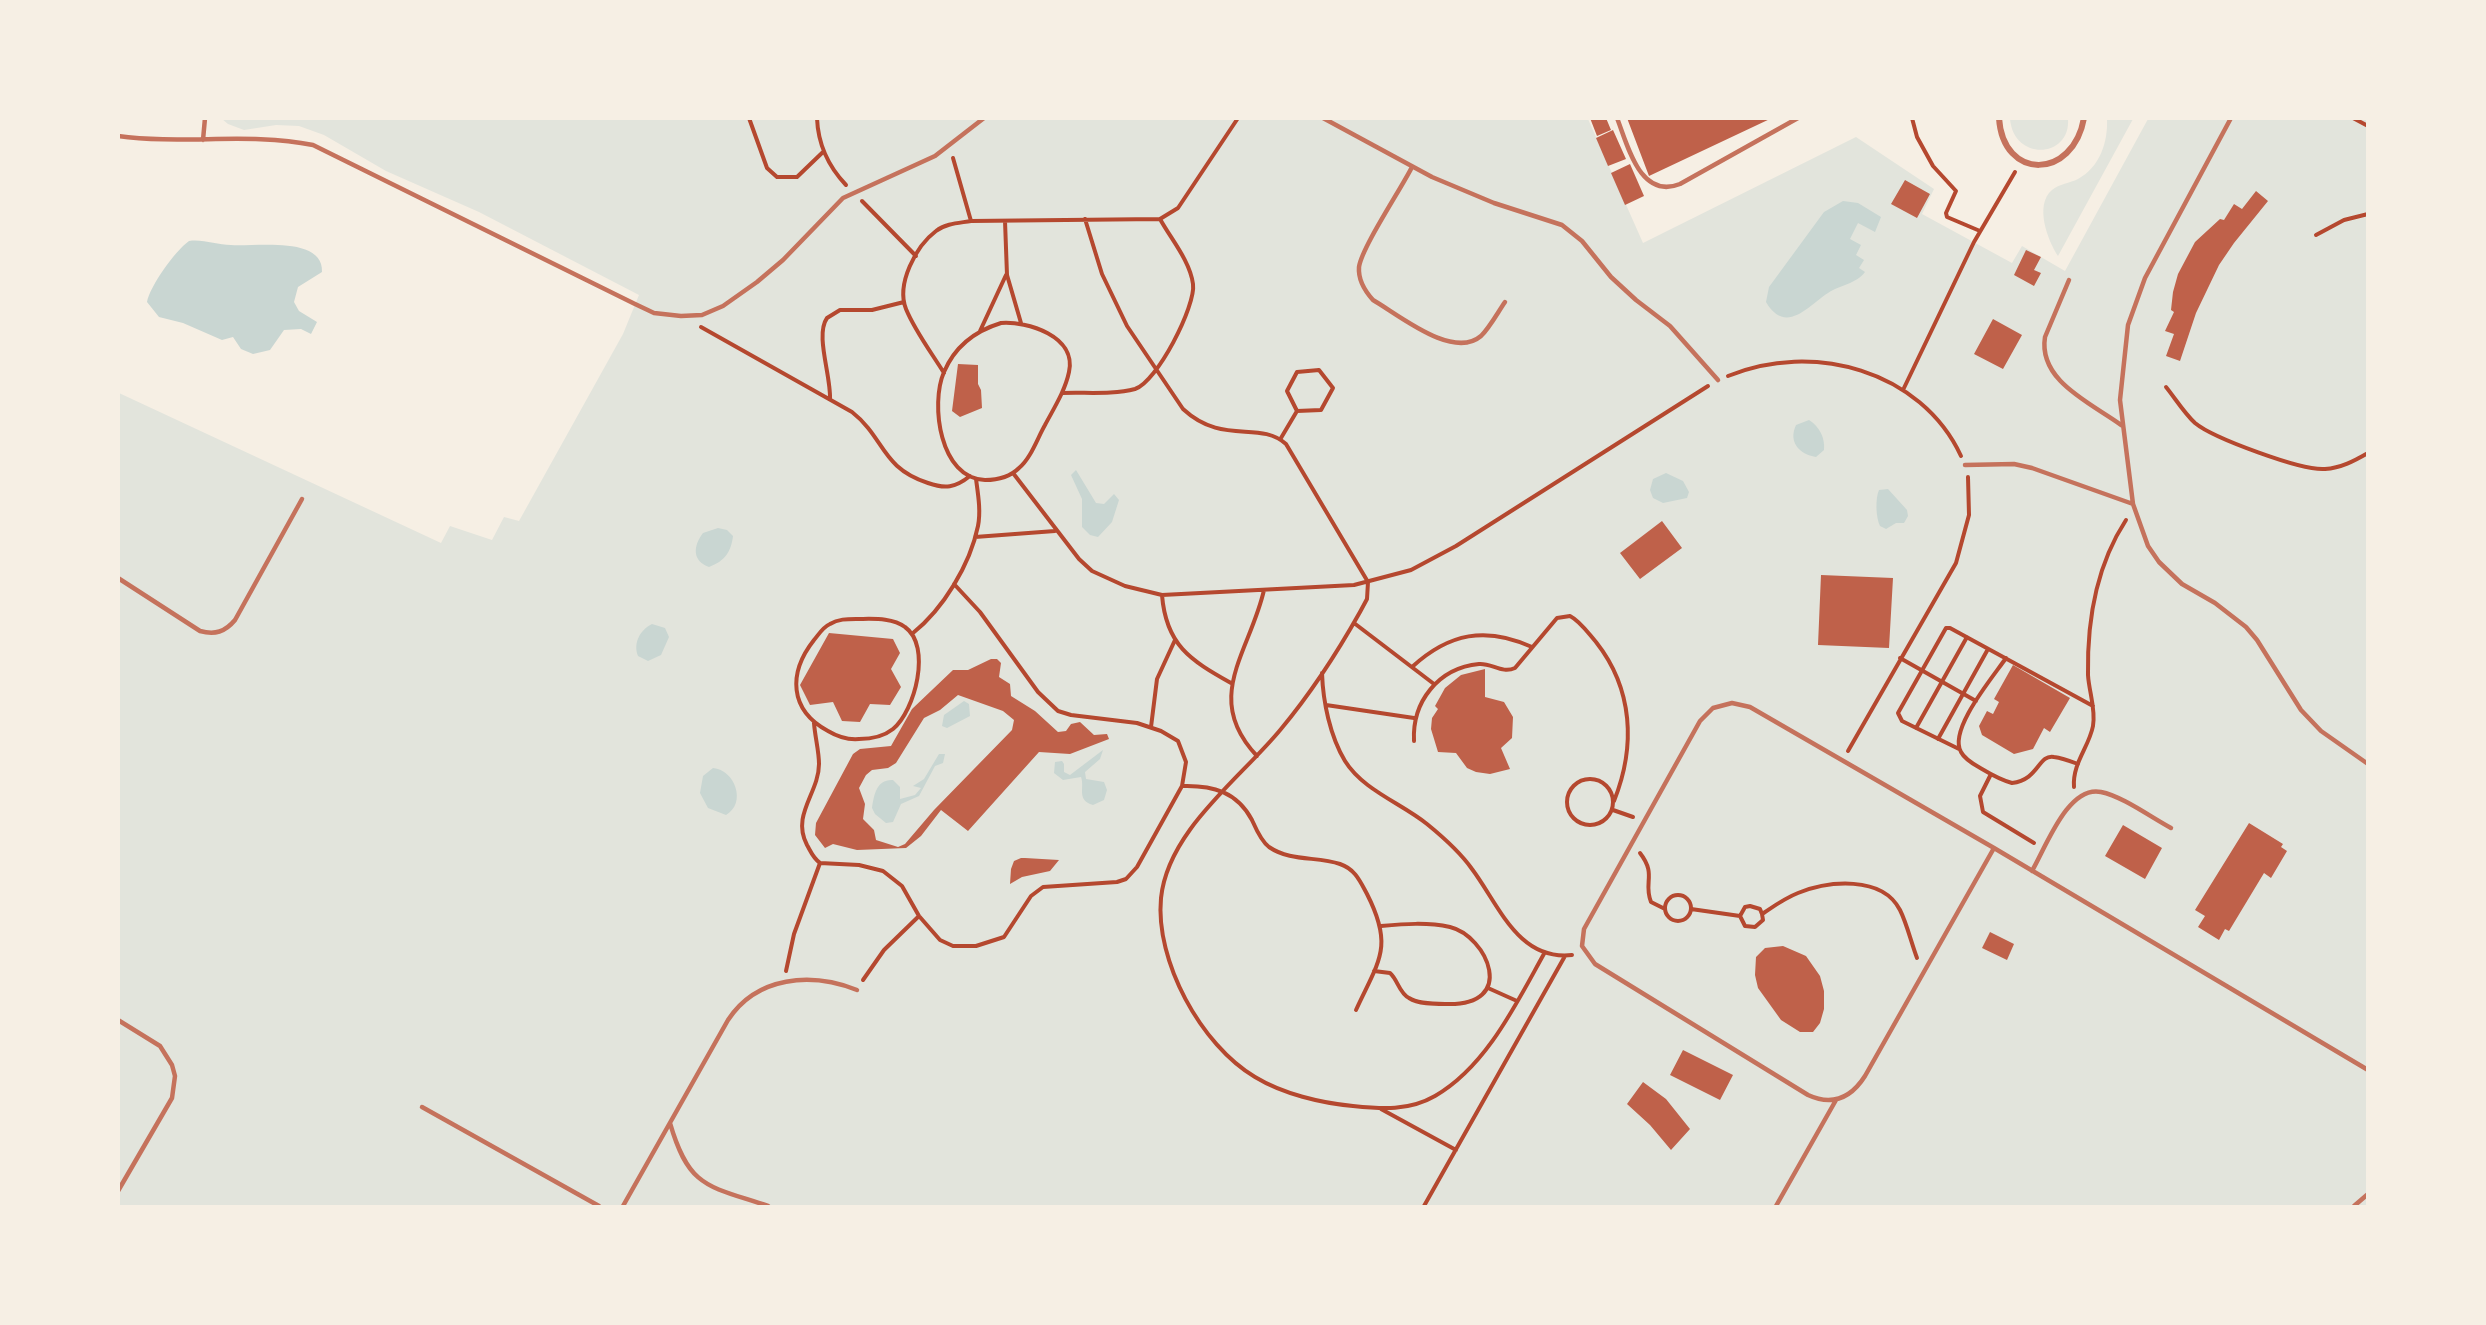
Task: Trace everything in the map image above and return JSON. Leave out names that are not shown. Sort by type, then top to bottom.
[{"type":"street","points":[[1999,118],[2003,141],[2014,156],[2042,165],[2064,158],[2079,137],[2084,118]]},
{"type":"lane","points":[[203,140],[205,118]]},
{"type":"lane","points":[[118,136],[175,141],[261,138],[313,145],[654,313],[681,316],[711,312],[743,293],[783,260],[831,209],[853,192],[907,171],[950,147],[984,118]]},
{"type":"lane","points":[[1323,118],[1412,167],[1474,195],[1550,220],[1572,232],[1611,277],[1689,345],[1718,380]]},
{"type":"lane","points":[[1617,118],[1640,173],[1651,183],[1665,187],[1680,184],[1798,118]]},
{"type":"lane","points":[[2231,118],[2134,302],[2128,325],[2121,374],[2122,425],[2133,507],[2148,546],[2159,562],[2182,584],[2215,603],[2246,627],[2257,640],[2301,710],[2346,751],[2367,764]]},
{"type":"lane","points":[[1412,167],[1362,256],[1359,275],[1366,293],[1373,300],[1438,338],[1456,344],[1465,344],[1482,334],[1505,302]]},
{"type":"lane","points":[[2069,280],[2045,337],[2043,346],[2047,365],[2059,380],[2122,425]]},
{"type":"lane","points":[[1965,465],[2014,464],[2031,468],[2133,507]]},
{"type":"lane","points":[[118,578],[200,631],[209,633],[224,630],[235,620],[302,499]]},
{"type":"lane","points":[[1994,848],[1860,1084],[1853,1092],[1836,1100],[1816,1100],[1595,964],[1585,953],[1582,938],[1584,929],[1700,721],[1706,714],[1722,704],[1741,704],[1844,759],[1994,848],[2032,871],[2367,1070]]},
{"type":"lane","points":[[2032,871],[2066,810],[2077,796],[2085,792],[2102,792],[2171,828]]},
{"type":"lane","points":[[623,1206],[735,1010],[753,993],[785,982],[820,980],[857,990]]},
{"type":"lane","points":[[118,1020],[160,1046],[172,1065],[175,1076],[172,1098],[118,1191]]},
{"type":"lane","points":[[1776,1206],[1836,1100]]},
{"type":"lane","points":[[422,1107],[599,1206]]},
{"type":"lane","points":[[670,1123],[683,1160],[700,1180],[768,1206]]},
{"type":"lane","points":[[2354,1206],[2367,1194]]},
{"type":"path","points":[[749,118],[767,168],[777,177],[797,177],[823,152]]},
{"type":"path","points":[[944,373],[912,321],[904,302],[903,284],[907,273],[929,238],[944,226],[971,220],[1160,219],[1178,208],[1238,118]]},
{"type":"path","points":[[1912,118],[1917,137],[1933,166],[1956,191],[1946,213],[1947,217],[1980,231]]},
{"type":"path","points":[[2353,118],[2367,126]]},
{"type":"path","points":[[950,147],[971,220]]},
{"type":"path","points":[[1903,390],[1980,231],[2022,160]]},
{"type":"path","points":[[2316,235],[2344,220],[2367,214]]},
{"type":"path","points":[[1085,219],[1114,301],[1156,372],[1184,410],[1196,421],[1215,430],[1231,433],[1270,434],[1291,449],[1368,582],[1367,599],[1322,671],[1281,728],[1222,791],[1181,845],[1161,897],[1161,935],[1166,958],[1177,982],[1209,1035],[1238,1065],[1256,1078],[1299,1095],[1342,1105],[1381,1109],[1416,1104],[1450,1086],[1485,1048],[1517,1001],[1545,952]]},
{"type":"path","points":[[1062,393],[1136,388],[1147,383],[1156,372],[1193,298],[1191,276],[1160,219]]},
{"type":"path","points":[[1005,221],[1007,275],[1021,323]]},
{"type":"path","points":[[980,331],[1007,275]]},
{"type":"path","points":[[830,399],[829,370],[821,336],[821,330],[827,318],[840,310],[872,310],[904,302]]},
{"type":"path","points":[[681,316],[830,399],[867,424],[884,453],[902,472],[946,488],[955,486],[970,476]]},
{"type":"path","points":[[1001,323],[1021,323],[1049,333],[1070,360],[1070,370],[1062,393],[1025,461],[1012,473],[996,479],[976,479],[950,459],[943,438],[939,399],[944,373],[957,350],[980,331],[1001,323]]},
{"type":"path","points":[[1012,473],[1056,531],[1092,571],[1125,586],[1162,594],[1264,590],[1368,582],[1411,570],[1456,546],[1696,391],[1718,380],[1757,367],[1821,362],[1861,369],[1903,390],[1947,431],[1965,465],[1970,498],[1962,546],[1948,578],[1844,759]]},
{"type":"path","points":[[1318,370],[1333,388],[1321,410],[1297,411],[1287,391],[1297,372],[1318,370]]},
{"type":"path","points":[[2166,387],[2195,423],[2236,443],[2300,466],[2324,469],[2347,464],[2367,453]]},
{"type":"path","points":[[1280,439],[1297,411]]},
{"type":"path","points":[[913,633],[943,604],[975,537],[979,511],[976,479]]},
{"type":"path","points":[[2077,796],[2074,775],[2091,732],[2093,706],[2088,662],[2092,606],[2110,552],[2133,507]]},
{"type":"path","points":[[975,537],[1056,531]]},
{"type":"path","points":[[814,723],[819,764],[807,800],[802,827],[804,839],[815,859],[820,863],[859,865],[883,871],[902,886],[919,916],[940,940],[953,946],[976,946],[1004,937],[1031,896],[1042,887],[1117,882],[1126,879],[1137,867],[1182,786],[1186,774],[1184,751],[1178,741],[1170,735],[1151,727],[1102,717],[1071,715],[1047,703],[980,612],[954,584]]},
{"type":"path","points":[[1257,756],[1241,736],[1235,723],[1231,708],[1231,683],[1252,632],[1264,590]]},
{"type":"path","points":[[1162,594],[1164,615],[1175,640],[1193,661],[1231,683]]},
{"type":"path","points":[[1414,741],[1414,718],[1424,695],[1434,684],[1452,673],[1481,664],[1510,670],[1557,618],[1570,616],[1605,654],[1618,678],[1628,711],[1629,736],[1625,769],[1613,810],[1602,823],[1585,825],[1571,815],[1567,798],[1575,784],[1592,778],[1607,785],[1614,801]]},
{"type":"path","points":[[840,620],[888,620],[903,625],[913,633],[920,667],[919,678],[902,718],[892,730],[874,738],[848,739],[839,737],[814,723],[806,714],[797,692],[798,666],[804,652],[828,624],[840,620]]},
{"type":"path","points":[[1354,623],[1434,684]]},
{"type":"path","points":[[2078,764],[2054,757],[2047,758],[2031,777],[2012,783],[1969,761],[1959,749],[1902,721],[1898,713],[1944,629],[1950,628],[2093,706]]},
{"type":"path","points":[[1412,667],[1442,645],[1460,638],[1497,635],[1533,647]]},
{"type":"path","points":[[1916,728],[1967,637]]},
{"type":"path","points":[[1151,727],[1157,679],[1175,640]]},
{"type":"path","points":[[1938,739],[1988,649]]},
{"type":"path","points":[[1900,658],[1976,701]]},
{"type":"path","points":[[1959,749],[1961,731],[1976,701],[2006,658]]},
{"type":"path","points":[[1322,671],[1326,705],[1337,746],[1352,771],[1442,837],[1471,866],[1520,938],[1545,952],[1565,956],[1585,953]]},
{"type":"path","points":[[1326,705],[1414,718]]},
{"type":"path","points":[[1991,774],[1980,796],[1983,812],[2045,849]]},
{"type":"path","points":[[1182,786],[1196,785],[1222,791],[1240,803],[1267,845],[1276,851],[1298,858],[1334,862],[1349,868],[1359,879],[1381,926],[1383,945],[1356,1010]]},
{"type":"path","points":[[1613,810],[1646,820]]},
{"type":"path","points":[[1633,844],[1650,870],[1648,893],[1651,902],[1665,909],[1672,920],[1678,921],[1689,915],[1691,909],[1687,898],[1675,895],[1666,903],[1665,909]]},
{"type":"path","points":[[785,982],[794,934],[820,863]]},
{"type":"path","points":[[1762,914],[1790,896],[1812,889],[1851,884],[1868,886],[1889,897],[1900,909],[1924,972]]},
{"type":"path","points":[[1750,906],[1760,909],[1762,914],[1760,924],[1750,928],[1745,926],[1740,916],[1745,907],[1750,906]]},
{"type":"path","points":[[1691,909],[1740,916]]},
{"type":"path","points":[[857,990],[884,950],[919,916]]},
{"type":"path","points":[[1374,971],[1390,973],[1402,993],[1410,999],[1434,1004],[1477,1000],[1488,988],[1490,972],[1478,949],[1452,927],[1433,924],[1381,926]]},
{"type":"path","points":[[1424,1206],[1565,956]]},
{"type":"path","points":[[1488,988],[1517,1001]]},
{"type":"path","points":[[1381,1109],[1456,1150]]},
{"type":"shaded area","points":[[222,119],[1588,119],[1643,243],[1856,137],[1934,189],[1922,214],[2012,263],[2022,246],[2065,271],[2148,119],[2367,119],[2367,1206],[119,1206],[119,393],[441,543],[450,526],[492,540],[504,517],[519,521],[623,334],[639,295],[479,212],[386,171],[324,135],[299,126],[276,125],[244,130]]},
{"type":"shaded area","points":[[2010,119],[2068,119],[2067,132],[2061,142],[2052,147],[2042,150],[2031,148],[2021,143],[2014,133]]},
{"type":"shaded area","points":[[2107,119],[2133,119],[2058,256],[2044,223],[2044,205],[2052,190],[2078,179],[2092,168],[2104,145]]},
{"type":"shaded area","points":[[1843,201],[1858,203],[1881,217],[1875,232],[1858,223],[1850,239],[1861,245],[1856,255],[1864,260],[1859,268],[1865,272],[1853,282],[1833,290],[1797,315],[1781,317],[1766,302],[1769,287],[1824,212]]},
{"type":"shaded area","points":[[189,241],[231,245],[286,245],[312,252],[320,260],[322,272],[298,287],[294,302],[299,311],[317,322],[311,334],[301,329],[284,330],[270,350],[253,354],[241,349],[233,337],[222,340],[183,323],[159,317],[147,302],[149,295],[164,269]]},
{"type":"shaded area","points":[[1809,420],[1819,429],[1824,441],[1824,450],[1816,457],[1800,450],[1793,437],[1796,425]]},
{"type":"shaded area","points":[[1076,470],[1096,503],[1104,504],[1114,494],[1119,500],[1112,522],[1098,537],[1090,535],[1082,527],[1082,499],[1071,475]]},
{"type":"shaded area","points":[[1666,473],[1683,481],[1689,492],[1687,498],[1663,503],[1653,498],[1650,490],[1653,479]]},
{"type":"shaded area","points":[[1888,489],[1907,510],[1908,516],[1904,523],[1896,523],[1886,529],[1880,526],[1877,503],[1879,490]]},
{"type":"shaded area","points":[[718,528],[727,530],[733,536],[732,542],[723,559],[709,567],[697,557],[697,543],[703,533]]},
{"type":"shaded area","points":[[652,624],[665,628],[669,637],[661,655],[648,661],[638,656],[636,646],[641,633]]},
{"type":"shaded area","points":[[964,701],[969,704],[970,716],[947,728],[942,726],[944,715]]},
{"type":"shaded area","points":[[1103,750],[1100,759],[1085,772],[1086,779],[1104,782],[1107,790],[1104,800],[1093,805],[1083,797],[1081,777],[1063,780],[1054,773],[1055,762],[1062,761],[1064,772],[1070,775]]},
{"type":"shaded area","points":[[939,754],[945,754],[943,763],[935,766],[919,796],[901,804],[893,822],[886,823],[875,814],[872,808],[875,793],[883,782],[893,780],[900,787],[900,799],[915,795],[921,788],[913,786],[924,779]]},
{"type":"shaded area","points":[[713,768],[727,774],[736,788],[736,803],[726,815],[708,808],[700,793],[703,776]]},
{"type":"building","points":[[1590,118],[1606,118],[1611,130],[1597,136]]},
{"type":"building","points":[[1627,118],[1772,118],[1649,176]]},
{"type":"building","points":[[1613,130],[1626,159],[1608,166],[1596,138]]},
{"type":"building","points":[[1630,164],[1644,196],[1625,205],[1611,173]]},
{"type":"building","points":[[1905,180],[1930,194],[1917,218],[1891,204]]},
{"type":"building","points":[[2256,191],[2268,201],[2219,265],[2196,313],[2180,361],[2166,356],[2174,334],[2165,331],[2174,312],[2171,310],[2173,292],[2178,274],[2195,242],[2220,219],[2224,220],[2234,204],[2242,209]]},
{"type":"building","points":[[2026,250],[2041,257],[2034,270],[2041,273],[2034,286],[2014,275]]},
{"type":"building","points":[[1993,319],[2022,335],[2003,369],[1974,354]]},
{"type":"building","points":[[958,364],[978,365],[982,408],[960,417],[952,411]]},
{"type":"building","points":[[1662,521],[1682,548],[1640,579],[1620,553]]},
{"type":"building","points":[[1821,575],[1893,578],[1889,648],[1818,645]]},
{"type":"building","points":[[829,633],[893,639],[900,653],[891,669],[901,687],[890,705],[870,704],[860,722],[842,721],[833,702],[810,705],[800,685]]},
{"type":"building","points":[[991,659],[997,659],[1001,663],[999,677],[1010,684],[1011,696],[1035,711],[1058,732],[1066,731],[1071,724],[1080,722],[1094,735],[1107,734],[1109,739],[1070,754],[1039,752],[968,831],[941,810],[921,836],[906,848],[857,850],[833,844],[825,848],[815,835],[816,823],[853,754],[860,749],[891,746],[912,709],[953,670],[968,670]],"holes":[[[958,695],[1003,711],[1014,720],[1012,730],[934,810],[905,844],[898,847],[876,840],[874,830],[863,819],[865,804],[859,788],[866,775],[872,770],[888,768],[896,763],[924,718],[940,710]]]},
{"type":"building","points":[[2013,665],[2070,698],[2050,732],[2044,728],[2033,749],[2014,754],[1982,735],[1979,726],[1987,711],[1993,714],[1999,702],[1994,699]]},
{"type":"building","points":[[1485,669],[1485,697],[1504,702],[1513,717],[1512,738],[1501,748],[1510,769],[1490,774],[1467,768],[1456,753],[1438,752],[1431,729],[1432,718],[1438,709],[1435,706],[1445,688],[1461,675]]},
{"type":"building","points":[[2249,823],[2283,844],[2281,847],[2287,851],[2271,878],[2264,873],[2229,931],[2225,929],[2219,940],[2198,927],[2205,916],[2195,910]]},
{"type":"building","points":[[2123,825],[2162,848],[2145,879],[2105,856]]},
{"type":"building","points":[[1021,858],[1059,860],[1050,871],[1022,877],[1010,884],[1014,861]]},
{"type":"building","points":[[1990,932],[2014,944],[2007,960],[1982,948]]},
{"type":"building","points":[[1783,946],[1806,956],[1820,976],[1824,991],[1824,1009],[1820,1023],[1813,1032],[1800,1032],[1781,1020],[1758,988],[1755,975],[1756,957],[1765,948]]},
{"type":"building","points":[[1683,1050],[1733,1075],[1720,1100],[1670,1075]]},
{"type":"building","points":[[1643,1082],[1666,1099],[1690,1129],[1671,1150],[1650,1125],[1627,1104]]}]
